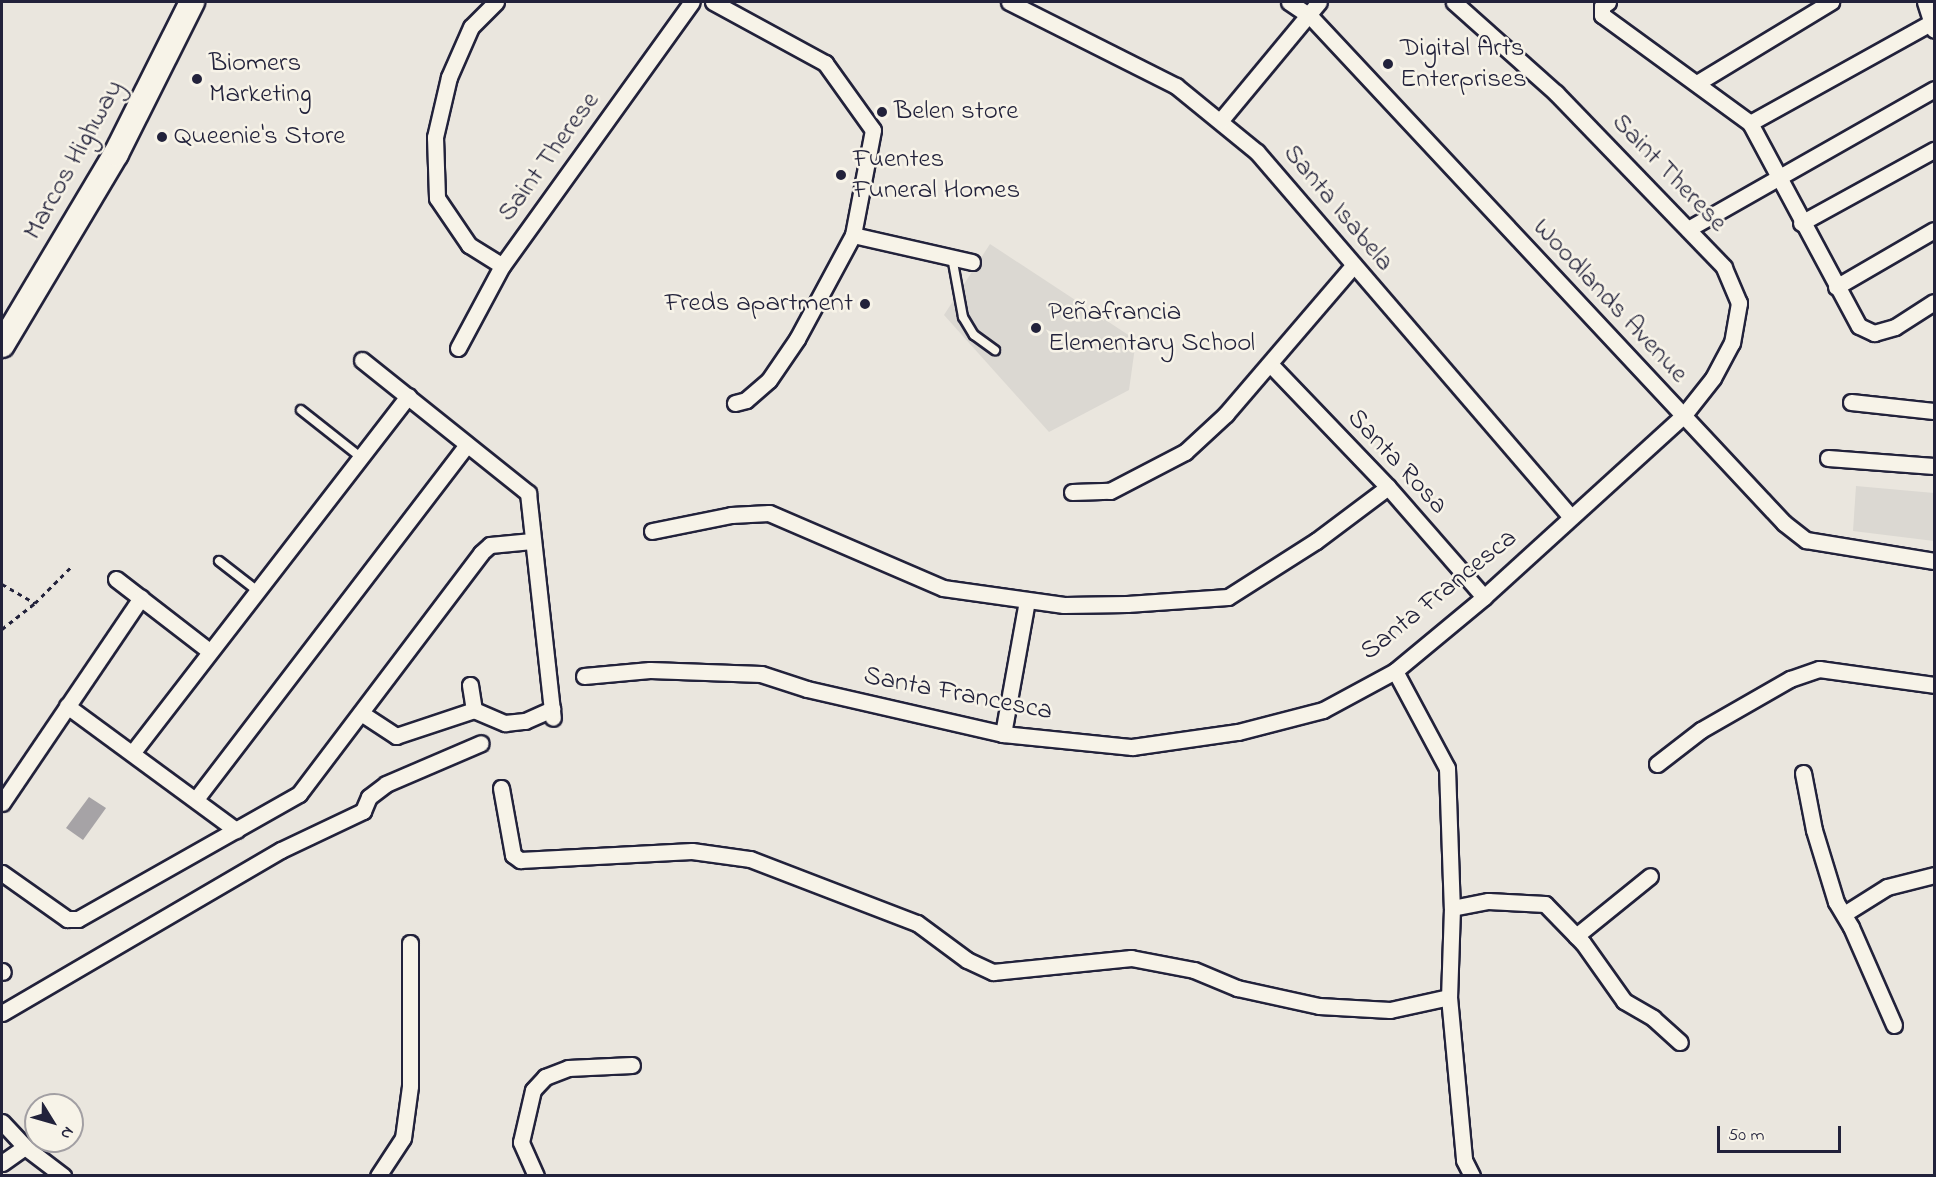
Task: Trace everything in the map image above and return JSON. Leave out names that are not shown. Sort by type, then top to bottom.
[{"type":"main road","name":"Marcos Highway","points":[[3,338],[116,154],[192,2]]},
{"type":"street","points":[[496,2],[471,27],[449,77],[435,137],[436,198],[469,245],[502,266]]},
{"type":"street","name":"Saint Therese","points":[[458,348],[502,266],[692,2]]},
{"type":"street","points":[[713,2],[825,63],[873,130],[853,236],[797,339],[769,380],[746,400],[735,403]]},
{"type":"street","name":"Santa Isabela","points":[[1009,2],[1176,86],[1221,120],[1257,152],[1571,517]]},
{"type":"street","name":"Woodlands Avenue","points":[[1289,2],[1310,16],[1784,523],[1806,540],[1935,561]]},
{"type":"street","points":[[1221,120],[1310,16],[1319,2]]},
{"type":"street","name":"Saint Therese","points":[[1454,2],[1556,93],[1724,267],[1739,303],[1732,343],[1713,378],[1683,416]]},
{"type":"street","points":[[1608,2],[1602,6],[1602,15],[1750,123],[1801,223],[1859,326],[1874,333],[1894,327],[1935,302]]},
{"type":"street","points":[[1697,83],[1806,8],[1832,2]]},
{"type":"street","points":[[1750,123],[1933,26],[1925,2]]},
{"type":"street","points":[[1688,229],[1935,89]]},
{"type":"street","points":[[1801,223],[1935,150]]},
{"type":"street","points":[[1836,287],[1935,230]]},
{"type":"street","points":[[853,236],[972,261]]},
{"type":"street","points":[[1072,492],[1101,494],[1131,482],[1185,452],[1270,364],[1353,266]]},
{"type":"street","points":[[361,713],[396,736],[474,710],[505,723],[525,721],[553,713],[528,493],[362,360]]},
{"type":"street","name":"Santa Rosa","points":[[1270,364],[1388,487],[1484,597]]},
{"type":"street","points":[[133,752],[208,650],[408,396]]},
{"type":"street","points":[[1851,402],[1935,411]]},
{"type":"street","name":"Santa Francesca","points":[[584,676],[650,670],[761,674],[807,690],[1003,734],[1132,747],[1238,732],[1323,710],[1395,671],[1484,597],[1683,416]]},
{"type":"street","points":[[195,799],[467,445]]},
{"type":"street","points":[[1828,458],[1935,466]]},
{"type":"street","points":[[652,531],[731,515],[769,513],[943,588],[1064,606],[1228,597],[1316,541],[1388,487]]},
{"type":"street","points":[[2,873],[67,919],[78,919],[299,794],[489,545],[532,541]]},
{"type":"street","points":[[116,579],[208,650]]},
{"type":"street","points":[[2,803],[141,598]]},
{"type":"street","points":[[1003,734],[1027,601]]},
{"type":"street","points":[[1658,764],[1701,730],[1790,680],[1819,669],[1935,685]]},
{"type":"street","points":[[1395,671],[1447,768],[1452,908],[1449,997],[1464,1160],[1472,1176]]},
{"type":"street","points":[[470,685],[474,710]]},
{"type":"street","points":[[67,706],[133,752],[236,830]]},
{"type":"street","points":[[2,1013],[281,850],[363,811],[369,797],[386,784],[481,743]]},
{"type":"street","points":[[1803,773],[1820,855],[1836,902],[1844,914],[1894,1025]]},
{"type":"street","points":[[501,788],[513,855],[520,860],[692,851],[750,859],[917,923],[967,960],[993,972],[1131,958],[1194,970],[1237,988],[1319,1006],[1390,1010],[1449,997]]},
{"type":"street","points":[[1844,914],[1887,887],[1935,875]]},
{"type":"street","points":[[1576,936],[1650,876]]},
{"type":"street","points":[[1452,908],[1488,901],[1545,904],[1576,936],[1624,1001],[1653,1018],[1680,1042]]},
{"type":"street","points":[[378,1176],[403,1138],[410,1086],[410,943]]},
{"type":"street","points":[[536,1176],[521,1142],[533,1090],[545,1077],[568,1068],[632,1065]]},
{"type":"street","points":[[2,1122],[24,1146]]},
{"type":"street","points":[[2,1163],[24,1148]]},
{"type":"street","points":[[33,1153],[63,1176]]},
{"type":"lane","points":[[952,257],[963,317],[975,335],[995,350]]},
{"type":"lane","points":[[301,410],[360,456]]},
{"type":"lane","points":[[219,561],[255,590]]},
{"type":"path","points":[[2,629],[36,603],[72,566]]},
{"type":"path","points":[[2,584],[36,603]]},
{"type":"shaded area","name":"Peñafrancia Elementary School","points":[[990,244],[1136,340],[1129,390],[1049,432],[944,315]]},
{"type":"shaded area","points":[[1856,486],[1934,493],[1934,541],[1853,531]]},
{"type":"shaded area","points":[[89,797],[106,808],[83,840],[66,828]]},
{"type":"place","name":"Digital Arts Enterprises","points":[[1388,64]]},
{"type":"place","name":"Biomers Marketing","points":[[197,79]]},
{"type":"place","name":"Belen store","points":[[882,112]]},
{"type":"place","name":"Queenie's Store","points":[[162,137]]},
{"type":"place","name":"Fuentes Funeral Homes","points":[[841,175]]},
{"type":"place","name":"Freds apartment","points":[[865,304]]},
{"type":"place","name":"Peñafrancia Elementary School","points":[[1036,328]]}]
